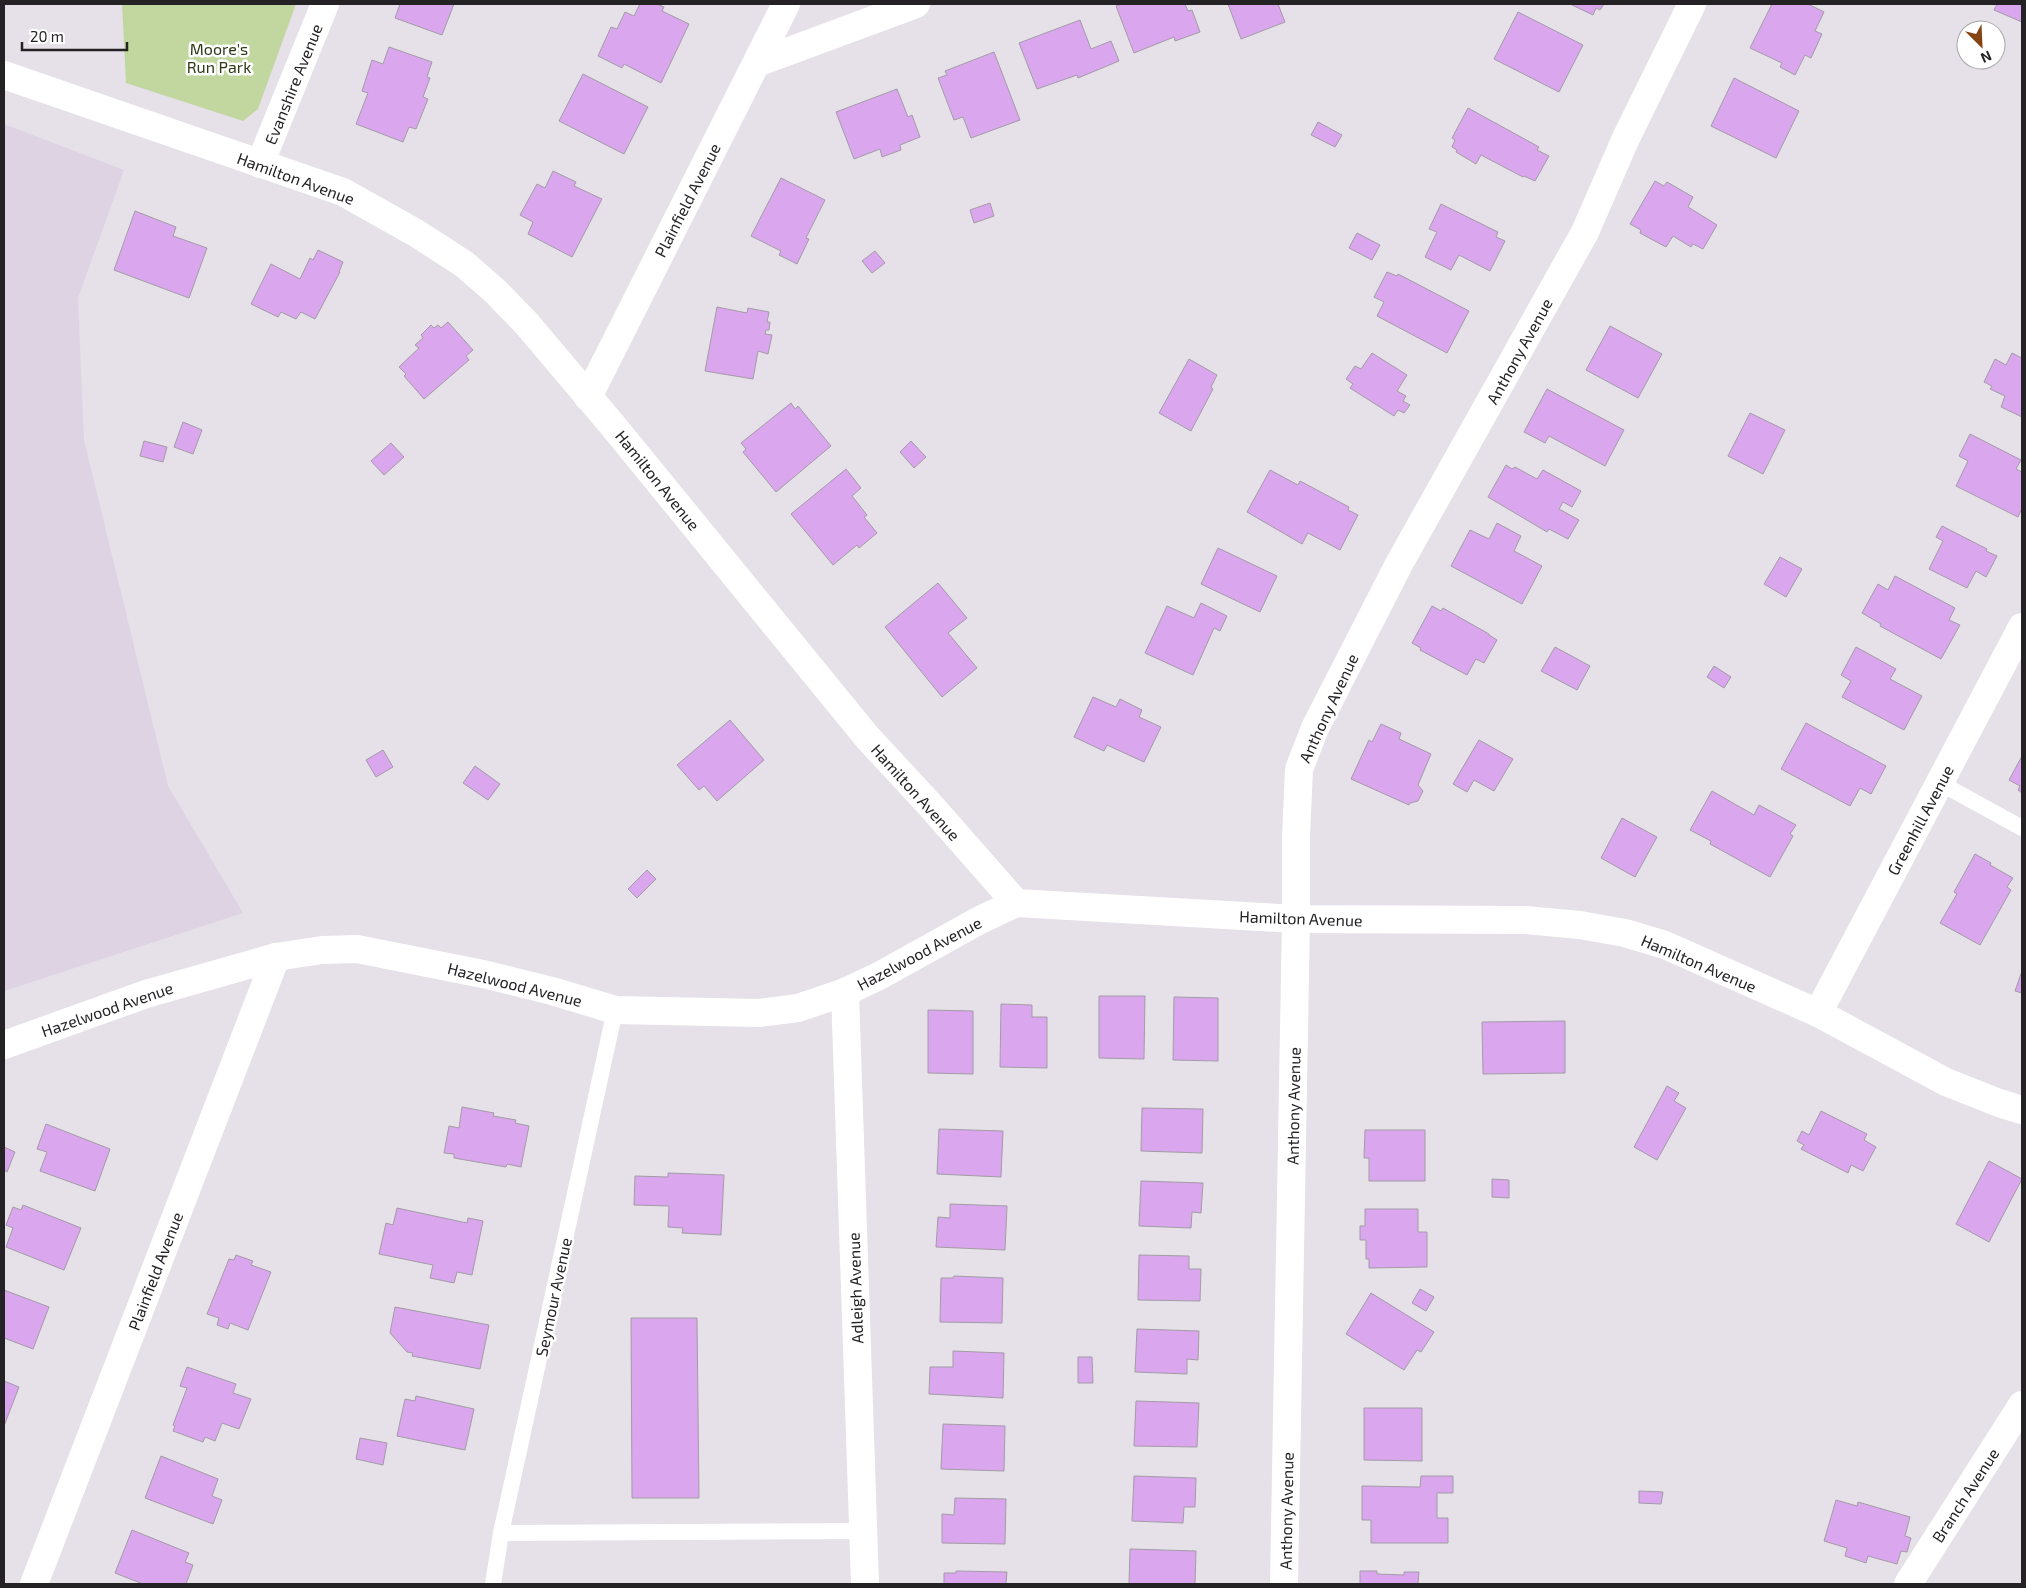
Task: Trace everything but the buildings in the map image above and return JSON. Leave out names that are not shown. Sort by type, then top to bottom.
[{"type":"street","name":"Evanshire Avenue","points":[[260,164],[325,4]]},
{"type":"street","name":"Plainfield Avenue","points":[[588,397],[786,4]]},
{"type":"street","points":[[757,63],[916,4]]},
{"type":"street","name":"Anthony Avenue","points":[[1284,1584],[1296,837],[1299,769],[1315,728],[1399,564],[1585,232],[1626,138],[1692,4]]},
{"type":"street","name":"Hamilton Avenue","points":[[4,75],[343,192],[416,233],[464,264],[495,291],[527,324],[867,737],[1016,903],[1296,919],[1525,920],[1580,925],[1625,933],[1665,946],[1818,1013],[1946,1082],[2022,1110]]},
{"type":"street","name":"Greenhill Avenue","points":[[1818,1013],[2022,627]]},
{"type":"street","name":"Hazelwood Avenue","points":[[4,1045],[146,994],[276,957],[322,950],[357,949],[483,974],[552,991],[615,1010],[759,1013],[798,1008],[845,992],[1016,903]]},
{"type":"street","name":"Plainfield Avenue","points":[[34,1584],[276,957]]},
{"type":"street","name":"Adleigh Avenue","points":[[845,992],[865,1584]]},
{"type":"street","name":"Branch Avenue","points":[[1908,1584],[2022,1405]]},
{"type":"lane","points":[[1940,783],[2022,828]]},
{"type":"lane","name":"Seymour Avenue","points":[[493,1584],[501,1533],[615,1010]]},
{"type":"lane","points":[[501,1533],[863,1531]]},
{"type":"shaded area","points":[[4,124],[124,170],[78,298],[84,440],[168,786],[243,913],[4,991]]},
{"type":"green space","name":"Moore's Run Park","points":[[122,4],[296,4],[258,109],[243,121],[126,83]]}]
